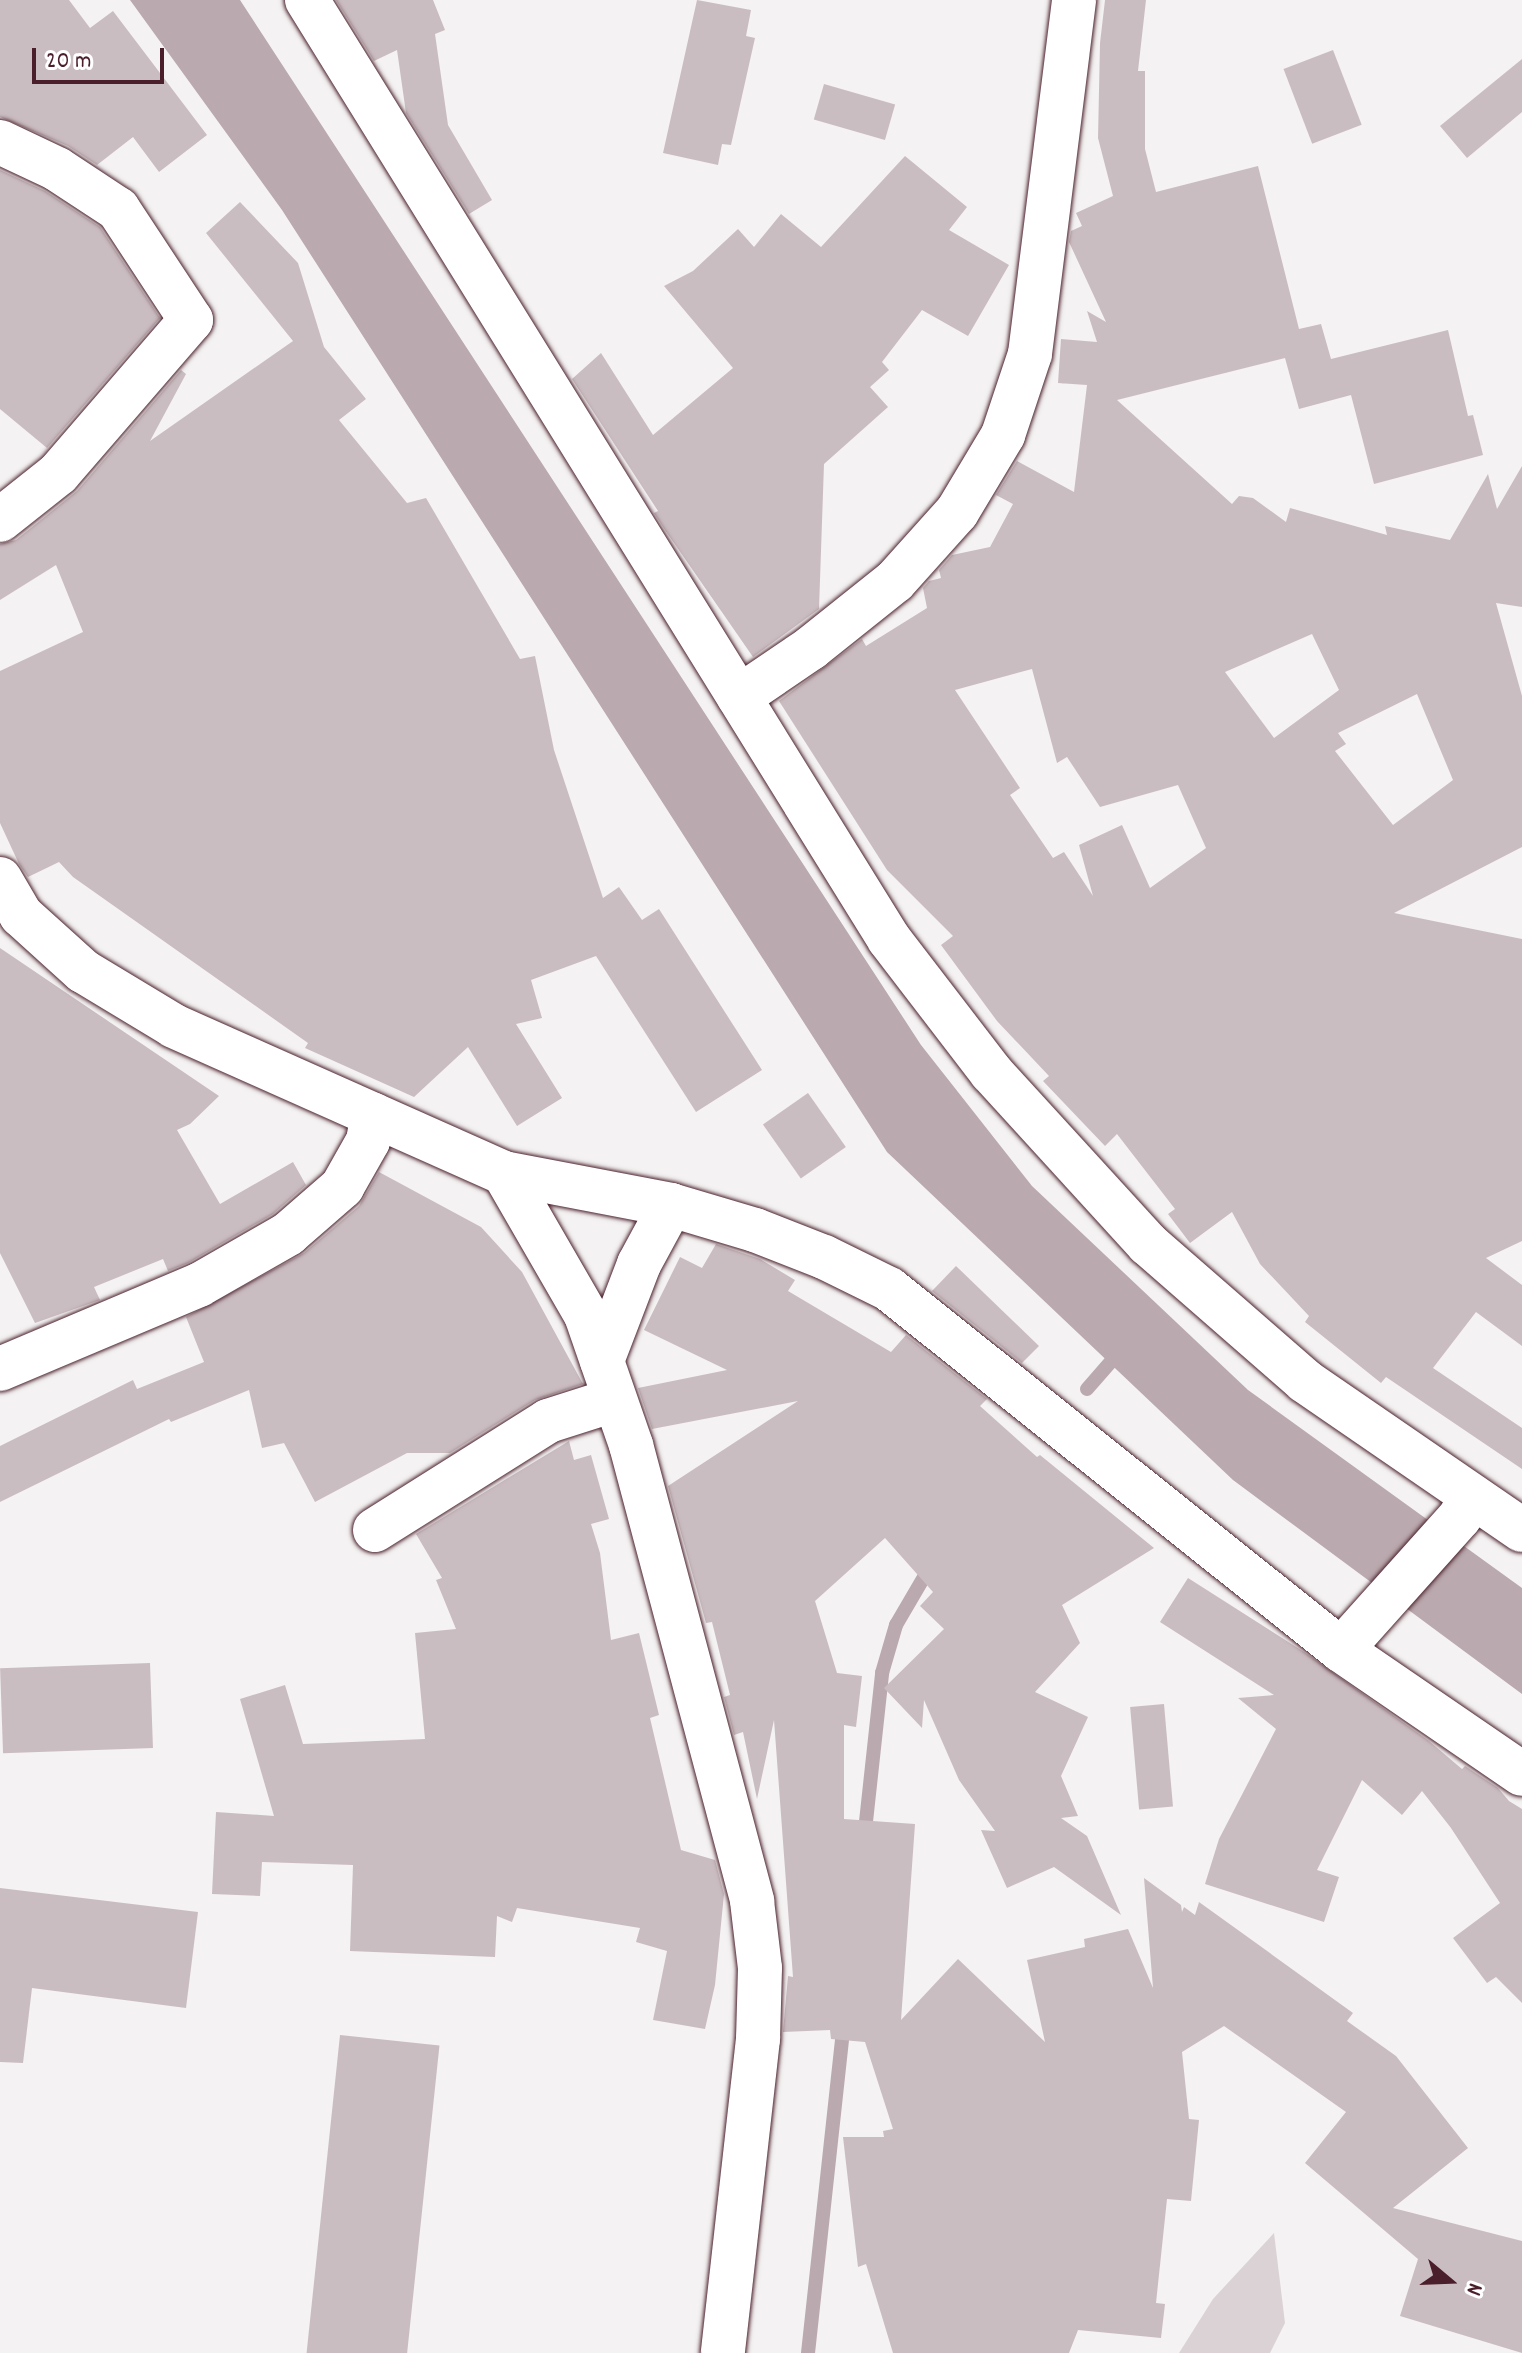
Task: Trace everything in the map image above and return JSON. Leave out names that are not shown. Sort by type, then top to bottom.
[{"type":"street","points":[[307,0],[889,939],[991,1072],[1148,1244],[1305,1381],[1466,1507],[1522,1530]]},
{"type":"street","points":[[739,697],[811,648],[895,581],[957,512],[1003,435],[1030,354],[1074,0]]},
{"type":"street","points":[[0,142],[57,169],[118,209],[191,320],[58,474],[0,520]]},
{"type":"street","points":[[0,879],[21,915],[83,971],[174,1026],[504,1173],[671,1205],[755,1230],[824,1257],[889,1289],[1350,1638],[1522,1774]]},
{"type":"street","points":[[0,1369],[199,1285],[288,1234],[342,1187],[368,1141],[373,1114]]},
{"type":"street","points":[[504,1173],[586,1315],[631,1445],[752,1901],[760,1968],[758,2039],[723,2353]]},
{"type":"street","points":[[375,1530],[608,1381],[639,1264],[671,1205]]},
{"type":"street","points":[[1350,1638],[1466,1507]]},
{"type":"shaded area","points":[[130,0],[240,0],[921,1045],[1032,1186],[1248,1390],[1522,1588],[1522,1694],[1233,1480],[887,1152],[282,210]]},
{"type":"shaded area","points":[[1274,2233],[1285,2323],[1270,2353],[1179,2353],[1213,2299]]},
{"type":"building","points":[[0,0],[69,0],[90,28],[113,11],[207,135],[159,172],[133,137],[97,165],[68,146],[0,117]]},
{"type":"building","points":[[336,0],[433,0],[445,30],[435,34],[448,125],[492,200],[469,214],[406,113],[397,50],[374,61]]},
{"type":"building","points":[[697,0],[751,10],[746,36],[755,38],[731,145],[722,144],[718,165],[663,153]]},
{"type":"building","points":[[1105,0],[1146,0],[1138,71],[1145,71],[1145,149],[1156,192],[1258,166],[1299,329],[1321,324],[1331,359],[1448,330],[1468,416],[1473,415],[1483,455],[1374,484],[1351,395],[1299,409],[1285,358],[1117,400],[1232,504],[1239,496],[1253,498],[1286,522],[1290,508],[1387,535],[1385,526],[1450,540],[1488,474],[1497,509],[1522,466],[1522,607],[1496,603],[1522,696],[1522,847],[1394,913],[1522,939],[1522,1241],[1486,1258],[1522,1285],[1522,1346],[1476,1312],[1433,1368],[1522,1428],[1522,1469],[1386,1377],[1381,1383],[1305,1322],[1309,1316],[1260,1264],[1232,1212],[1190,1243],[1168,1214],[1175,1209],[1117,1134],[1105,1146],[1043,1081],[1049,1076],[997,1021],[941,945],[953,936],[887,870],[779,701],[862,639],[866,646],[927,608],[923,588],[929,581],[941,578],[939,570],[952,555],[990,547],[1013,504],[996,495],[1017,461],[1074,492],[1087,385],[1058,383],[1061,339],[1097,342],[1087,311],[1106,322],[1069,242],[1071,231],[1082,226],[1076,213],[1113,196],[1098,138],[1100,43]],"holes":[[[1312,634],[1339,690],[1274,738],[1225,672]],[[1032,669],[1057,763],[1067,757],[1100,807],[1178,785],[1206,848],[1150,888],[1122,825],[1079,845],[1093,896],[1064,852],[1053,858],[1010,795],[1020,788],[955,690]],[[1417,694],[1453,780],[1393,825],[1335,751],[1346,744],[1338,733]]]},
{"type":"building","points":[[1333,50],[1362,125],[1312,144],[1284,69]]},
{"type":"building","points":[[1522,59],[1522,112],[1467,158],[1440,126]]},
{"type":"building","points":[[824,84],[895,104],[885,140],[814,120]]},
{"type":"building","points":[[905,156],[967,207],[949,230],[1009,265],[968,336],[922,310],[882,362],[889,370],[870,387],[888,407],[824,464],[819,609],[753,657],[665,530],[654,513],[658,511],[572,379],[601,353],[653,435],[733,368],[664,286],[693,271],[738,229],[754,247],[781,214],[821,247]]},
{"type":"building","points":[[0,170],[45,191],[100,227],[160,318],[47,448],[0,409]]},
{"type":"building","points":[[240,202],[298,263],[324,347],[366,399],[339,420],[407,503],[426,498],[520,659],[535,656],[554,750],[603,898],[619,887],[642,920],[659,909],[762,1070],[696,1112],[596,956],[531,980],[542,1018],[516,1024],[562,1098],[517,1126],[468,1047],[414,1097],[305,1048],[308,1043],[73,877],[59,862],[28,877],[19,864],[0,823],[0,671],[83,632],[56,565],[0,600],[0,544],[16,540],[77,491],[181,370],[186,374],[150,441],[293,341],[206,233]]},
{"type":"building","points":[[0,948],[219,1096],[190,1124],[177,1130],[220,1204],[293,1162],[306,1185],[273,1214],[188,1263],[168,1271],[163,1259],[94,1287],[100,1300],[35,1323],[0,1253]]},
{"type":"building","points":[[808,1093],[846,1147],[801,1179],[763,1125]]},
{"type":"building","points":[[379,1172],[481,1227],[522,1272],[583,1384],[535,1400],[450,1453],[407,1453],[315,1502],[284,1443],[262,1448],[249,1390],[171,1422],[169,1419],[0,1502],[0,1446],[133,1380],[137,1389],[204,1362],[186,1317],[304,1253],[359,1206]]},
{"type":"building","points":[[716,1244],[760,1259],[795,1280],[788,1291],[891,1352],[906,1335],[987,1399],[980,1406],[1037,1457],[1040,1455],[1154,1548],[1062,1605],[1080,1643],[1035,1692],[1088,1717],[1061,1776],[1078,1816],[1061,1818],[1087,1836],[1121,1915],[1054,1867],[1007,1888],[981,1830],[995,1831],[959,1780],[924,1700],[922,1728],[884,1688],[944,1629],[920,1606],[933,1592],[885,1538],[815,1601],[837,1673],[862,1676],[856,1727],[844,1725],[844,1819],[915,1824],[901,2020],[958,1959],[1045,2042],[1027,1960],[1085,1947],[1084,1939],[1128,1929],[1153,1988],[1144,1878],[1181,1905],[1182,1912],[1184,1907],[1195,1915],[1199,1902],[1353,2013],[1347,2021],[1396,2056],[1468,2148],[1393,2208],[1522,2241],[1522,2353],[1400,2316],[1418,2259],[1305,2163],[1346,2112],[1224,2026],[1182,2052],[1189,2119],[1199,2120],[1191,2201],[1167,2199],[1156,2303],[1165,2304],[1161,2338],[1078,2330],[1069,2353],[893,2353],[866,2264],[858,2267],[843,2137],[884,2137],[883,2131],[893,2129],[865,2042],[831,2039],[830,2030],[783,2032],[788,1976],[793,1977],[774,1720],[757,1799],[743,1732],[734,1735],[724,1697],[730,1695],[712,1622],[706,1623],[668,1486],[798,1401],[652,1429],[638,1388],[727,1370],[644,1330],[680,1257],[702,1268]]},
{"type":"building","points":[[956,1266],[1039,1346],[1022,1363],[932,1291]]},
{"type":"building","points":[[569,1441],[574,1460],[591,1455],[609,1519],[591,1524],[600,1553],[611,1640],[639,1633],[659,1715],[650,1718],[681,1850],[715,1860],[724,1894],[715,1985],[705,2029],[653,2020],[667,1951],[636,1942],[640,1928],[517,1908],[512,1922],[497,1916],[495,1957],[350,1951],[353,1865],[262,1862],[260,1896],[212,1894],[216,1812],[274,1816],[240,1699],[285,1685],[303,1744],[425,1739],[415,1633],[456,1629],[436,1580],[442,1578],[416,1534]]},
{"type":"building","points":[[1188,1578],[1304,1652],[1429,1741],[1462,1769],[1465,1766],[1498,1788],[1509,1801],[1522,1809],[1522,2003],[1496,1977],[1487,1983],[1453,1938],[1500,1903],[1451,1828],[1422,1791],[1402,1815],[1362,1780],[1317,1870],[1339,1877],[1324,1922],[1205,1884],[1219,1839],[1276,1729],[1238,1698],[1274,1695],[1160,1622]]},
{"type":"building","points":[[150,1663],[153,1748],[3,1753],[0,1668]]},
{"type":"building","points":[[1164,1704],[1173,1807],[1139,1810],[1130,1707]]},
{"type":"building","points":[[0,1888],[198,1912],[186,2008],[32,1988],[23,2063],[0,2062]]},
{"type":"building","points":[[340,2035],[439,2045],[407,2353],[307,2353]]},
{"type":"waterway","points":[[1087,1389],[1121,1350]]},
{"type":"waterway","points":[[864,1840],[882,1673],[896,1625],[931,1565]]},
{"type":"waterway","points":[[808,2353],[844,2023]]}]
